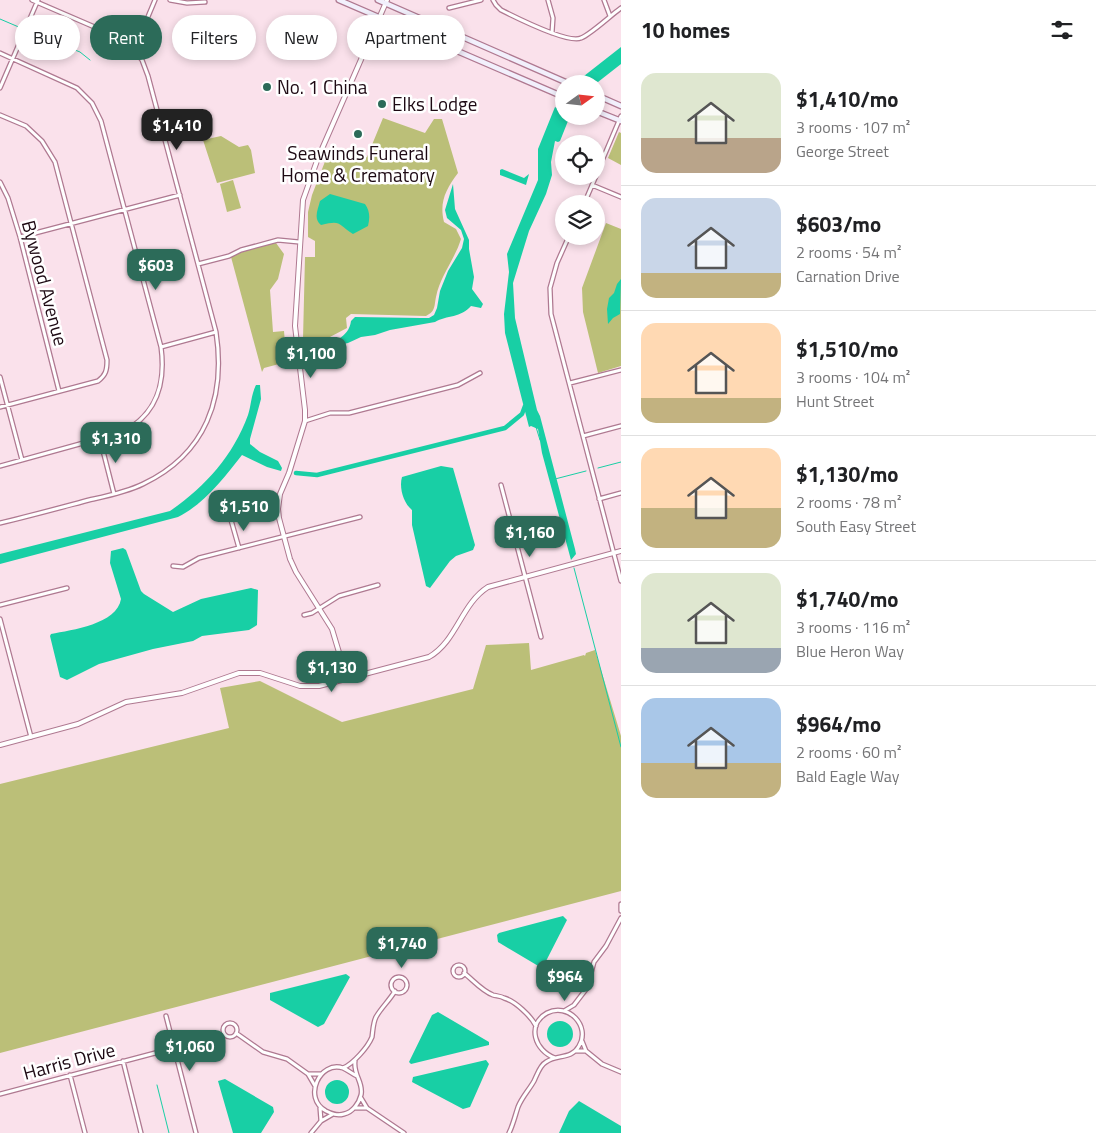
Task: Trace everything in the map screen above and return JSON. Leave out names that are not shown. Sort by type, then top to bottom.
[{"type":"main road","points":[[339,0],[373,15]]},
{"type":"main road","points":[[378,0],[387,2],[555,77]]},
{"type":"main road","points":[[465,54],[555,93]]},
{"type":"main road","points":[[605,99],[621,106]]},
{"type":"main road","points":[[605,114],[620,119]]},
{"type":"street","points":[[32,0],[90,24]]},
{"type":"street","points":[[149,15],[155,0]]},
{"type":"street","points":[[170,0],[187,3],[205,2]]},
{"type":"street","points":[[449,8],[481,0]]},
{"type":"street","points":[[493,0],[501,10],[571,40],[580,39],[621,8]]},
{"type":"street","points":[[548,0],[553,18],[552,33]]},
{"type":"street","points":[[604,0],[610,16]]},
{"type":"street","points":[[0,88],[38,1]]},
{"type":"street","points":[[381,15],[387,2]]},
{"type":"street","points":[[0,53],[77,88],[92,103],[102,121],[162,347],[164,366],[160,387],[150,410],[137,425],[123,432],[100,439],[0,466]]},
{"type":"street","points":[[0,523],[114,494],[143,484],[170,468],[190,449],[206,423],[214,400],[219,374],[219,351],[216,332],[148,76],[142,60]]},
{"type":"street","points":[[347,679],[332,629],[296,572],[284,537],[278,510],[280,494],[289,473],[305,420],[295,326],[303,200],[309,180],[362,60]]},
{"type":"street","points":[[0,115],[26,126],[42,141],[55,162],[107,360],[107,370],[104,377],[98,381],[0,407]]},
{"type":"street","points":[[605,154],[620,119]]},
{"type":"street","name":"Bywood Avenue","points":[[0,182],[8,198],[20,237],[59,391]]},
{"type":"street","points":[[588,195],[592,185],[621,197]]},
{"type":"street","points":[[20,237],[180,195]]},
{"type":"street","points":[[198,264],[278,240],[299,242]]},
{"type":"street","points":[[565,245],[557,263],[550,288],[552,314],[621,581]]},
{"type":"street","points":[[162,347],[216,332]]},
{"type":"street","points":[[570,383],[621,370]]},
{"type":"street","points":[[305,420],[330,413],[349,413],[458,384],[480,373]]},
{"type":"street","points":[[0,377],[22,460]]},
{"type":"street","points":[[583,436],[621,426]]},
{"type":"street","points":[[100,439],[114,494]]},
{"type":"street","points":[[501,485],[541,636]]},
{"type":"street","points":[[599,499],[621,493]]},
{"type":"street","points":[[173,566],[184,567],[199,558],[360,517]]},
{"type":"street","points":[[232,520],[238,548]]},
{"type":"street","points":[[0,745],[78,724],[126,702],[182,693],[238,673],[260,673],[309,687],[320,686],[429,657],[436,653],[450,638],[471,600],[488,586],[621,551]]},
{"type":"street","points":[[304,615],[312,613],[339,596],[378,585]]},
{"type":"street","points":[[0,605],[67,588]]},
{"type":"street","points":[[0,619],[31,737]]},
{"type":"street","points":[[621,904],[621,911]]},
{"type":"street","points":[[564,1011],[574,1005],[587,988],[594,962],[606,946],[621,918]]},
{"type":"street","points":[[464,973],[486,992],[510,1000],[532,1017],[537,1026]]},
{"type":"street","points":[[399,977],[404,979],[407,984],[405,990],[400,993],[395,992],[391,986],[393,980],[399,977]]},
{"type":"street","points":[[343,1068],[355,1061],[371,1038],[376,1018],[395,992]]},
{"type":"street","points":[[574,1005],[574,1016]]},
{"type":"street","points":[[509,1133],[522,1100],[544,1062],[543,1052],[536,1040],[537,1026],[542,1018],[552,1011],[564,1011],[574,1016],[581,1026],[582,1041],[586,1051],[602,1064],[621,1072]]},
{"type":"street","points":[[166,1016],[196,1133]]},
{"type":"street","points":[[532,1017],[542,1018]]},
{"type":"street","points":[[236,1033],[228,1036],[224,1032],[224,1026],[227,1023],[233,1024],[236,1028],[236,1033],[263,1052],[287,1059],[308,1074],[315,1086],[315,1099],[320,1108],[320,1121]]},
{"type":"street","points":[[575,1052],[582,1041]]},
{"type":"street","name":"Harris Drive","points":[[0,1094],[174,1048]]},
{"type":"street","points":[[544,1062],[555,1058],[564,1058],[575,1052],[586,1051]]},
{"type":"street","points":[[543,1052],[555,1058]]},
{"type":"street","points":[[320,1108],[333,1114],[345,1114],[354,1108],[362,1091],[361,1084],[354,1070],[355,1061]]},
{"type":"street","points":[[123,1062],[141,1133]]},
{"type":"street","points":[[315,1086],[322,1074],[335,1067],[343,1068],[356,1076]]},
{"type":"street","points":[[308,1074],[322,1074]]},
{"type":"street","points":[[70,1075],[86,1133]]},
{"type":"street","points":[[360,1098],[367,1108],[404,1133]]},
{"type":"street","points":[[354,1108],[367,1108]]},
{"type":"street","points":[[311,1133],[320,1121],[333,1114]]},
{"type":"shaded area","points":[[621,47],[621,64],[605,77],[605,75],[585,75]]},
{"type":"shaded area","points":[[555,107],[555,125],[566,125],[562,135],[555,135],[551,162],[552,175],[546,194],[529,231],[513,283],[515,318],[537,410],[575,549],[576,554],[571,560],[542,453],[538,429],[529,427],[505,333],[504,314],[509,272],[507,254],[538,180],[538,149]]},
{"type":"shaded area","points":[[383,118],[425,133],[434,119],[442,119],[458,173],[450,185],[443,202],[444,222],[456,229],[461,239],[438,289],[432,312],[426,316],[351,314],[346,318],[347,328],[309,348],[303,339],[305,257],[315,257],[315,241],[308,237],[308,212],[312,195],[331,146],[360,157],[367,157]]},
{"type":"shaded area","points":[[619,132],[621,133],[621,165],[608,158]]},
{"type":"shaded area","points":[[221,136],[239,147],[248,145],[251,150],[255,173],[217,183],[203,140]]},
{"type":"shaded area","points":[[502,169],[524,178],[529,174],[526,185],[500,175],[500,170]]},
{"type":"shaded area","points":[[233,180],[241,208],[227,212],[220,184]]},
{"type":"shaded area","points":[[453,184],[455,209],[469,240],[474,277],[472,289],[483,304],[481,308],[471,306],[463,313],[435,322],[390,330],[361,337],[348,343],[316,349],[343,336],[355,317],[429,318],[434,315],[440,291],[448,271],[462,248],[464,239],[461,230],[447,218],[445,210]]},
{"type":"shaded area","points":[[330,194],[365,204],[369,215],[368,226],[353,234],[336,223],[321,225],[317,220],[317,211],[320,201]]},
{"type":"shaded area","points":[[606,223],[621,229],[621,366],[598,373],[583,312],[582,288],[598,245],[605,245]]},
{"type":"shaded area","points":[[276,243],[284,254],[278,279],[270,290],[273,332],[284,331],[285,339],[283,356],[279,364],[264,368],[262,372],[231,257],[246,250]]},
{"type":"shaded area","points":[[621,279],[620,314],[608,324],[607,309],[609,298],[614,293]]},
{"type":"shaded area","points":[[256,385],[260,385],[261,399],[250,444],[260,452],[278,461],[282,468],[281,471],[267,467],[242,455],[205,498],[178,517],[0,564],[0,554],[170,511],[183,502],[206,481],[226,457],[242,430]]},
{"type":"shaded area","points":[[441,466],[453,468],[475,545],[473,550],[456,556],[450,561],[430,588],[426,586],[412,525],[412,510],[404,499],[401,481],[402,477]]},
{"type":"shaded area","points":[[123,548],[126,550],[141,591],[173,612],[201,599],[251,588],[258,590],[257,625],[249,630],[202,636],[193,641],[153,649],[99,664],[67,680],[60,677],[50,636],[51,634],[81,628],[103,620],[118,608],[121,599],[110,563],[111,551]]},
{"type":"shaded area","points":[[529,643],[531,670],[585,656],[586,653],[595,650],[621,736],[621,891],[0,1053],[0,784],[229,728],[220,688],[260,681],[342,722],[473,689],[486,645]]},
{"type":"shaded area","points":[[563,916],[567,920],[544,965],[540,967],[498,942],[497,935],[499,933]]},
{"type":"shaded area","points":[[346,974],[350,977],[324,1024],[318,1027],[270,1000],[270,993]]},
{"type":"shaded area","points":[[438,1012],[489,1042],[489,1045],[411,1064],[409,1062],[432,1015]]},
{"type":"shaded area","points":[[560,1021],[569,1025],[573,1034],[569,1043],[560,1047],[551,1043],[547,1034],[551,1025]]},
{"type":"shaded area","points":[[486,1060],[489,1064],[470,1107],[463,1109],[412,1082],[413,1077]]},
{"type":"shaded area","points":[[225,1079],[273,1107],[274,1112],[261,1133],[233,1133],[218,1081]]},
{"type":"shaded area","points":[[332,1080],[342,1080],[349,1087],[349,1097],[342,1104],[332,1104],[325,1097],[325,1087]]},
{"type":"shaded area","points":[[579,1101],[621,1126],[621,1133],[559,1133],[569,1111]]},
{"type":"waterway","points":[[0,19],[15,25]]},
{"type":"waterway","points":[[80,52],[90,60]]},
{"type":"waterway","points":[[296,473],[317,475],[505,428],[522,414],[525,406]]},
{"type":"waterway","points":[[536,427],[540,440]]},
{"type":"waterway","points":[[598,468],[621,462]]},
{"type":"waterway","points":[[555,479],[586,471]]},
{"type":"waterway","points":[[574,568],[621,747]]},
{"type":"waterway","points":[[157,1085],[169,1133]]},
{"type":"place","name":"No. 1 China","points":[[267,87]]},
{"type":"place","name":"Elks Lodge","points":[[382,104]]},
{"type":"place","name":"Seawinds Funeral Home & Crematory","points":[[358,134]]}]
